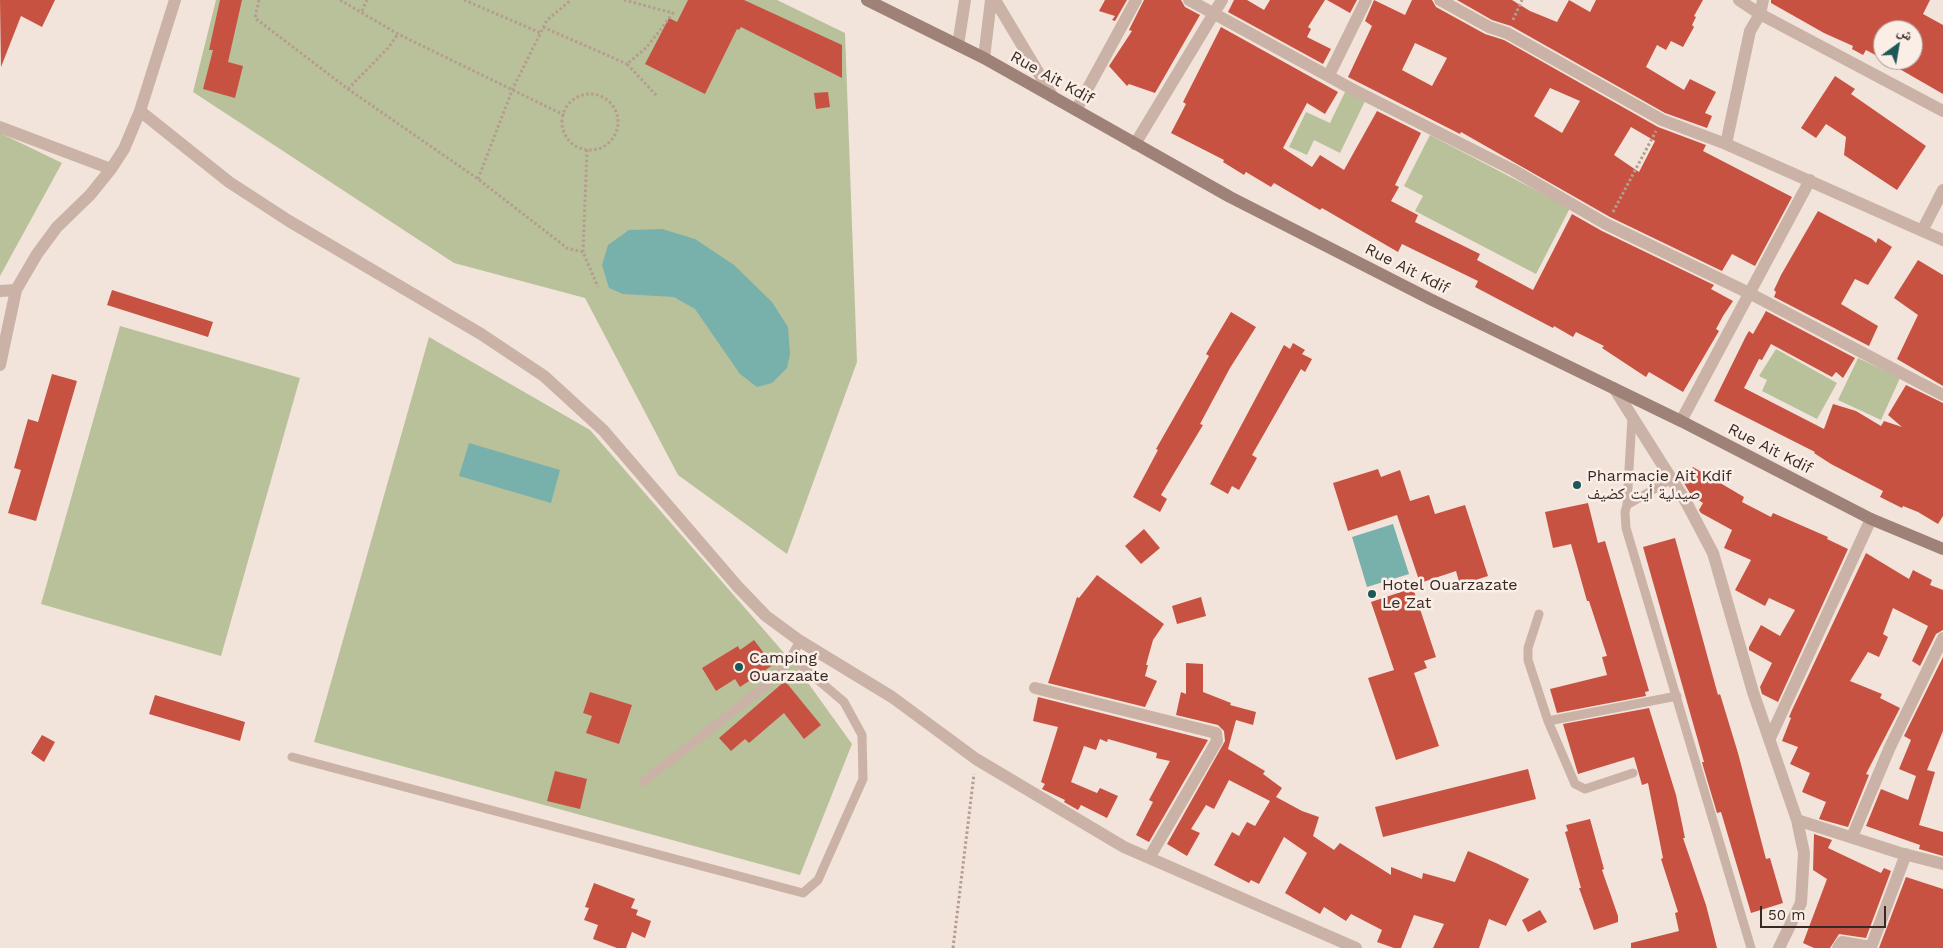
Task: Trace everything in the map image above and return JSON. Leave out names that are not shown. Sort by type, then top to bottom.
[{"type":"street","points":[[0,365],[16,290],[37,254],[57,227],[90,195],[111,170],[124,148],[140,110],[175,0]]},
{"type":"street","name":"Rue Ait Kdif","points":[[867,0],[984,58],[1230,198],[1430,299],[1681,421],[1871,519],[1943,549]]},
{"type":"street","points":[[958,46],[965,0]]},
{"type":"street","points":[[984,58],[993,0]]},
{"type":"street","points":[[993,0],[1053,97]]},
{"type":"street","points":[[1076,110],[1136,0]]},
{"type":"street","points":[[1189,0],[1213,15],[1329,75],[1352,89],[1513,170],[1606,224],[1751,294],[1943,395]]},
{"type":"street","points":[[1135,144],[1222,0]]},
{"type":"street","points":[[1329,75],[1366,0]]},
{"type":"street","points":[[1440,0],[1489,27],[1507,33],[1662,120],[1726,144],[1924,229],[1943,240]]},
{"type":"street","points":[[1739,0],[1760,14],[1943,111]]},
{"type":"street","points":[[1726,144],[1750,32],[1760,14],[1763,0]]},
{"type":"street","points":[[140,110],[229,182],[361,265],[481,334],[544,376],[603,430],[738,587],[766,616],[800,641],[892,697],[976,759],[1124,847],[1356,948]]},
{"type":"street","points":[[0,127],[111,170]]},
{"type":"street","points":[[1681,421],[1751,294],[1810,180]]},
{"type":"street","points":[[1924,229],[1943,190]]},
{"type":"street","points":[[0,291],[16,290]]},
{"type":"street","points":[[1614,388],[1702,530],[1713,553],[1753,692],[1798,820],[1804,853],[1801,903],[1778,948]]},
{"type":"street","points":[[1770,738],[1871,519]]},
{"type":"street","points":[[1852,837],[1890,747],[1943,638]]},
{"type":"street","points":[[1035,688],[1216,733],[1217,741],[1149,858]]},
{"type":"street","points":[[1798,820],[1943,864]]},
{"type":"street","points":[[1838,948],[1842,942],[1871,947],[1906,854]]},
{"type":"lane","points":[[1632,417],[1625,512],[1626,528],[1751,948]]},
{"type":"lane","points":[[1627,505],[1671,479]]},
{"type":"lane","points":[[1540,614],[1527,654],[1548,721],[1575,784],[1579,788],[1585,789],[1633,773]]},
{"type":"lane","points":[[643,782],[768,684],[791,657],[800,641]]},
{"type":"lane","points":[[292,757],[803,893],[818,880],[863,779],[862,735],[844,702],[791,657]]},
{"type":"lane","points":[[1548,721],[1677,696]]},
{"type":"path","points":[[259,0],[255,18],[348,89],[478,179],[567,248],[583,252]]},
{"type":"path","points":[[340,0],[362,11],[398,34],[564,114]]},
{"type":"path","points":[[362,11],[367,0]]},
{"type":"path","points":[[464,0],[541,33]]},
{"type":"path","points":[[478,179],[513,88],[547,20],[571,0]]},
{"type":"path","points":[[624,0],[673,13],[647,47],[627,64]]},
{"type":"path","points":[[1507,33],[1522,0]]},
{"type":"path","points":[[544,27],[627,64],[657,96]]},
{"type":"path","points":[[348,89],[388,48],[398,34]]},
{"type":"path","points":[[583,95],[602,96],[616,110],[618,119],[614,138],[599,149],[587,150],[580,148],[566,137],[562,122],[564,114],[567,105],[583,95]]},
{"type":"path","points":[[1606,224],[1639,166],[1662,120]]},
{"type":"path","points":[[587,150],[583,252],[598,288]]},
{"type":"path","points":[[953,948],[976,759]]},
{"type":"green space","points":[[216,0],[777,0],[845,33],[857,362],[787,554],[678,475],[585,298],[454,263],[193,92]]},
{"type":"green space","points":[[1346,90],[1366,99],[1340,153],[1314,140],[1307,155],[1289,147],[1306,112],[1330,123]]},
{"type":"green space","points":[[0,133],[62,163],[0,276]]},
{"type":"green space","points":[[1430,135],[1570,208],[1536,274],[1415,211],[1423,196],[1404,186]]},
{"type":"green space","points":[[120,326],[300,378],[221,656],[41,604]]},
{"type":"green space","points":[[429,337],[590,430],[798,669],[852,744],[800,875],[314,742]]},
{"type":"green space","points":[[1776,349],[1837,383],[1817,419],[1762,391],[1767,380],[1759,376]]},
{"type":"green space","points":[[1858,358],[1900,378],[1881,420],[1838,400]]},
{"type":"water","points":[[662,229],[695,239],[734,265],[772,302],[788,327],[790,354],[787,368],[772,383],[757,387],[740,374],[695,309],[674,297],[623,294],[609,288],[602,265],[608,245],[629,230]]},
{"type":"water","points":[[469,443],[560,470],[551,503],[459,476]]},
{"type":"water","points":[[1393,524],[1409,574],[1367,587],[1352,537]]},
{"type":"building","points":[[0,0],[55,0],[42,27],[21,16],[1,67]]},
{"type":"building","points":[[220,0],[242,0],[228,62],[243,66],[235,98],[203,89],[213,50],[209,50]]},
{"type":"building","points":[[688,0],[744,0],[842,45],[842,78],[741,27],[739,30],[737,29],[705,94],[645,64],[669,18],[677,22]]},
{"type":"building","points":[[1105,0],[1127,0],[1115,21],[1112,20],[1115,16],[1099,11]]},
{"type":"building","points":[[1144,0],[1181,0],[1185,7],[1200,15],[1155,93],[1129,84],[1127,86],[1109,66],[1132,31],[1129,30]]},
{"type":"building","points":[[1234,0],[1247,0],[1264,10],[1270,0],[1325,0],[1308,27],[1311,29],[1307,37],[1331,49],[1323,64],[1228,12]]},
{"type":"building","points":[[1327,0],[1357,0],[1350,13]]},
{"type":"building","points":[[1374,0],[1405,15],[1412,0],[1432,0],[1436,7],[1485,34],[1504,40],[1658,127],[1706,145],[1703,151],[1792,197],[1755,266],[1732,254],[1722,271],[1610,217],[1461,132],[1460,134],[1348,77],[1372,26],[1365,21]],"holes":[[[1415,43],[1447,58],[1432,86],[1402,70]],[[1550,88],[1580,101],[1562,133],[1534,116]],[[1631,127],[1655,141],[1639,172],[1614,155]]]},
{"type":"building","points":[[1457,0],[1512,0],[1530,11],[1557,22],[1569,0],[1590,12],[1596,0],[1703,0],[1694,16],[1696,17],[1692,25],[1694,27],[1683,47],[1671,41],[1666,50],[1657,45],[1646,67],[1684,90],[1690,79],[1716,92],[1705,113],[1712,116],[1707,128],[1665,113],[1511,26],[1492,20]]},
{"type":"building","points":[[1771,0],[1930,0],[1923,14],[1943,25],[1943,94],[1901,70],[1923,70],[1923,20],[1873,20],[1873,54],[1866,50],[1863,55],[1852,49],[1853,46],[1824,33],[1771,3]]},
{"type":"building","points":[[1221,27],[1338,92],[1325,114],[1307,103],[1283,148],[1312,167],[1320,155],[1344,170],[1377,111],[1421,133],[1395,185],[1399,187],[1391,201],[1418,215],[1415,222],[1480,254],[1477,260],[1533,290],[1572,214],[1602,231],[1714,285],[1711,289],[1733,301],[1716,329],[1719,331],[1683,392],[1649,372],[1646,377],[1602,348],[1604,346],[1576,332],[1573,337],[1554,326],[1553,328],[1475,287],[1478,281],[1402,244],[1398,252],[1322,208],[1320,210],[1274,183],[1271,187],[1246,172],[1244,175],[1223,162],[1224,160],[1171,133],[1186,104],[1183,102]]},
{"type":"building","points":[[1835,76],[1855,89],[1851,94],[1926,146],[1897,190],[1844,155],[1846,137],[1826,124],[1816,138],[1801,128]]},
{"type":"building","points":[[828,92],[830,107],[816,109],[814,93]]},
{"type":"building","points":[[1818,211],[1872,239],[1876,243],[1878,238],[1892,247],[1868,285],[1855,279],[1841,304],[1878,326],[1869,346],[1774,297],[1776,292],[1774,290],[1781,275]]},
{"type":"building","points":[[1918,260],[1943,275],[1943,386],[1897,359],[1918,315],[1894,298]]},
{"type":"building","points":[[112,290],[213,322],[208,337],[107,305]]},
{"type":"building","points":[[1766,311],[1855,358],[1843,378],[1836,372],[1832,377],[1771,344],[1762,360],[1759,359],[1744,388],[1824,429],[1833,404],[1856,411],[1881,426],[1884,421],[1902,427],[1888,415],[1906,385],[1943,403],[1943,516],[1938,524],[1918,512],[1903,506],[1902,508],[1880,497],[1883,491],[1831,464],[1815,452],[1714,401],[1746,336],[1749,331],[1753,334]]},
{"type":"building","points":[[1231,312],[1256,327],[1230,368],[1200,424],[1203,425],[1161,495],[1167,499],[1160,512],[1133,497],[1158,450],[1156,449],[1209,356],[1206,354]]},
{"type":"building","points":[[1293,343],[1305,350],[1302,354],[1312,359],[1305,372],[1301,369],[1252,455],[1257,458],[1239,490],[1232,486],[1228,494],[1210,484],[1284,345],[1290,349]]},
{"type":"building","points":[[52,374],[77,381],[36,521],[8,513],[21,470],[14,468],[28,419],[38,422]]},
{"type":"building","points":[[1693,467],[1744,497],[1742,502],[1771,517],[1773,513],[1828,537],[1827,539],[1848,549],[1778,702],[1762,694],[1760,687],[1772,663],[1749,650],[1749,647],[1761,625],[1780,636],[1795,610],[1769,598],[1765,606],[1735,590],[1751,560],[1724,548],[1732,530],[1701,513],[1699,510],[1703,503],[1691,495],[1684,483]]},
{"type":"building","points":[[1378,469],[1381,477],[1400,470],[1410,501],[1429,495],[1435,514],[1465,505],[1488,576],[1460,585],[1456,571],[1420,583],[1397,515],[1348,531],[1333,483]]},
{"type":"building","points":[[1588,503],[1598,543],[1605,541],[1649,691],[1645,692],[1646,696],[1557,713],[1550,689],[1607,675],[1602,657],[1607,656],[1589,601],[1587,601],[1571,544],[1553,548],[1545,512]]},
{"type":"building","points":[[1144,529],[1160,548],[1141,564],[1125,546]]},
{"type":"building","points":[[1675,538],[1718,695],[1720,694],[1738,753],[1766,859],[1770,858],[1783,903],[1751,913],[1721,812],[1717,813],[1703,766],[1702,762],[1704,762],[1643,547]]},
{"type":"building","points":[[1866,553],[1909,579],[1913,570],[1932,580],[1930,585],[1943,590],[1943,630],[1936,634],[1920,666],[1912,661],[1928,626],[1893,608],[1883,634],[1888,637],[1879,657],[1868,652],[1850,681],[1882,694],[1880,698],[1900,708],[1866,774],[1869,775],[1848,827],[1819,819],[1826,802],[1802,792],[1810,773],[1790,764],[1798,747],[1782,741],[1791,718],[1789,717],[1792,710]]},
{"type":"building","points":[[1097,575],[1164,624],[1153,640],[1146,665],[1148,665],[1145,676],[1157,681],[1145,707],[1048,683],[1077,597],[1079,598]]},
{"type":"building","points":[[1413,588],[1436,657],[1424,661],[1427,668],[1414,673],[1439,746],[1396,760],[1368,678],[1394,670],[1371,602]]},
{"type":"building","points":[[1201,597],[1206,616],[1177,624],[1172,606]]},
{"type":"building","points":[[754,640],[773,665],[740,687],[735,679],[716,691],[702,668],[738,646],[740,650]]},
{"type":"building","points":[[1943,657],[1943,731],[1927,770],[1935,772],[1919,825],[1943,832],[1943,856],[1919,849],[1920,845],[1866,826],[1881,789],[1908,800],[1916,776],[1899,769],[1911,740],[1904,736]]},
{"type":"building","points":[[1186,663],[1203,664],[1203,692],[1231,703],[1230,705],[1256,712],[1253,725],[1236,720],[1228,749],[1265,771],[1263,774],[1282,788],[1276,797],[1302,811],[1319,817],[1313,836],[1334,850],[1340,843],[1391,875],[1391,867],[1422,879],[1423,873],[1455,882],[1468,851],[1496,863],[1529,879],[1506,926],[1489,919],[1479,948],[1433,948],[1444,924],[1414,915],[1401,948],[1394,948],[1377,942],[1382,930],[1351,914],[1346,921],[1324,907],[1320,914],[1285,893],[1307,853],[1284,837],[1259,884],[1251,880],[1249,883],[1214,865],[1232,832],[1239,836],[1247,822],[1255,826],[1270,801],[1229,780],[1214,809],[1206,805],[1191,829],[1200,833],[1187,856],[1167,844],[1225,741],[1224,731],[1218,725],[1176,715],[1181,692],[1186,694]]},
{"type":"building","points":[[785,681],[821,725],[804,739],[784,713],[749,743],[745,739],[731,751],[719,738]]},
{"type":"building","points":[[590,692],[632,705],[619,744],[586,733],[592,716],[583,713]]},
{"type":"building","points":[[155,695],[245,722],[240,741],[149,714]]},
{"type":"building","points":[[1038,697],[1208,740],[1149,842],[1136,835],[1153,802],[1149,800],[1170,761],[1156,758],[1157,753],[1108,739],[1107,742],[1100,739],[1096,750],[1084,746],[1071,782],[1097,793],[1100,788],[1118,796],[1107,818],[1081,805],[1078,810],[1064,802],[1065,800],[1042,789],[1045,784],[1041,782],[1058,727],[1033,721]]},
{"type":"building","points":[[1649,708],[1676,795],[1685,838],[1683,838],[1706,905],[1717,948],[1631,948],[1631,943],[1679,931],[1675,913],[1678,912],[1661,859],[1663,858],[1648,783],[1642,785],[1634,757],[1578,774],[1563,724]]},
{"type":"building","points":[[42,735],[55,742],[44,762],[31,753]]},
{"type":"building","points":[[1528,769],[1536,799],[1383,837],[1375,807]]},
{"type":"building","points":[[555,771],[587,779],[580,809],[547,801]]},
{"type":"building","points":[[1590,819],[1604,869],[1602,870],[1618,916],[1618,922],[1594,930],[1579,888],[1581,888],[1565,832],[1568,831],[1566,825]]},
{"type":"building","points":[[1814,834],[1832,840],[1828,848],[1881,873],[1884,868],[1891,871],[1866,938],[1839,934],[1830,948],[1814,948],[1803,943],[1827,879],[1813,870]]},
{"type":"building","points":[[1906,877],[1943,889],[1943,948],[1879,948]]},
{"type":"building","points":[[594,883],[635,899],[631,908],[638,910],[636,915],[651,921],[645,938],[632,932],[626,948],[617,948],[593,939],[598,925],[584,920],[589,908],[585,907]]},
{"type":"building","points":[[1540,910],[1547,922],[1528,932],[1522,920]]},
{"type":"place","name":"Pharmacie Ait Kdif صيدلية أيت كضيف","points":[[1577,485]]},
{"type":"place","name":"Hotel Ouarzazate Le Zat","points":[[1372,594]]},
{"type":"place","name":"Camping Ouarzaate","points":[[739,667]]}]
